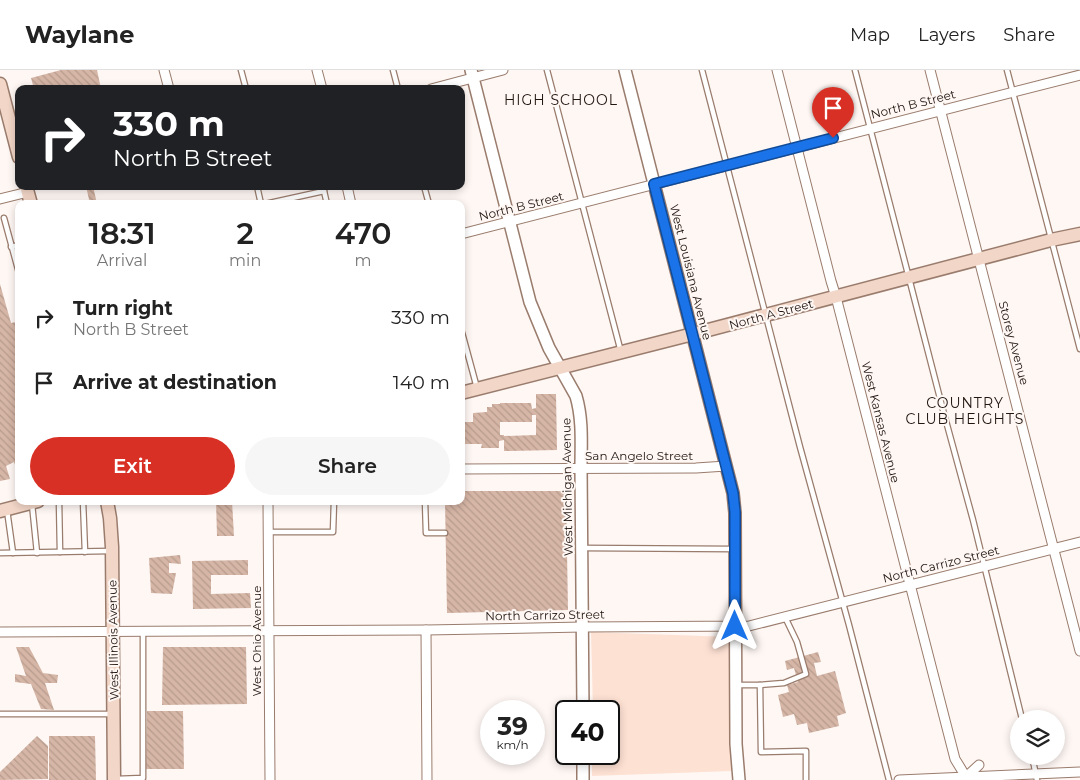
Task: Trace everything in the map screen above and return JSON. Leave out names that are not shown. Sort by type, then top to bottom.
[{"type":"main road","points":[[0,84],[15,142]]},
{"type":"main road","name":"North A Street","points":[[465,392],[1080,234]]},
{"type":"main road","points":[[3,510],[21,505]]},
{"type":"main road","name":"West Illinois Avenue","points":[[108,505],[112,551],[114,780]]},
{"type":"street","points":[[164,70],[168,85]]},
{"type":"street","points":[[317,70],[321,85]]},
{"type":"street","points":[[442,85],[472,74],[503,70]]},
{"type":"street","name":"West Louisiana Avenue","points":[[625,70],[731,481],[734,500],[736,744],[739,780]]},
{"type":"street","name":"West Kansas Avenue","points":[[777,70],[955,759],[966,778]]},
{"type":"street","name":"Storey Avenue","points":[[930,70],[1080,651]]},
{"type":"street","name":"West Michigan Avenue","points":[[472,74],[530,302],[549,348],[576,396],[578,405],[581,425],[583,700]]},
{"type":"street","name":"North B Street","points":[[465,233],[1080,74]]},
{"type":"street","points":[[0,199],[28,194]]},
{"type":"street","name":"San Angelo Street","points":[[465,469],[696,468],[726,466]]},
{"type":"street","name":"West Ohio Avenue","points":[[268,505],[270,780]]},
{"type":"street","name":"North Carrizo Street","points":[[0,632],[750,626],[1080,542]]},
{"type":"street","points":[[426,630],[427,780]]},
{"type":"street","points":[[583,765],[584,780]]},
{"type":"street","points":[[966,778],[979,765]]},
{"type":"street","points":[[900,780],[1037,777],[1080,772]]},
{"type":"lane","points":[[241,70],[245,85]]},
{"type":"lane","points":[[394,70],[397,85]]},
{"type":"lane","points":[[547,70],[621,352]]},
{"type":"lane","points":[[702,70],[804,464],[843,602],[889,780]]},
{"type":"lane","points":[[854,70],[942,410],[973,520],[1020,710]]},
{"type":"lane","points":[[1007,70],[1080,349]]},
{"type":"lane","points":[[278,200],[316,190]]},
{"type":"lane","points":[[4,218],[15,260]]},
{"type":"lane","points":[[11,246],[15,246]]},
{"type":"lane","points":[[465,344],[477,389]]},
{"type":"lane","points":[[28,505],[37,553]]},
{"type":"lane","points":[[59,505],[60,552]]},
{"type":"lane","points":[[83,505],[85,552]]},
{"type":"lane","points":[[268,532],[332,532],[334,505]]},
{"type":"lane","points":[[425,505],[426,533],[445,532]]},
{"type":"lane","points":[[3,510],[13,553]]},
{"type":"lane","points":[[582,548],[735,549]]},
{"type":"lane","points":[[0,553],[112,551]]},
{"type":"lane","points":[[735,685],[784,683],[806,674],[797,642],[786,617]]},
{"type":"lane","points":[[114,780],[143,778],[143,631]]},
{"type":"lane","points":[[760,685],[761,752],[806,751],[806,780]]},
{"type":"lane","points":[[0,714],[113,714]]},
{"type":"shaded area","points":[[591,632],[731,637],[732,771],[592,776],[592,765],[620,765],[620,700],[593,700]]},
{"type":"building","points":[[61,70],[97,70],[100,85],[33,85],[31,78]]},
{"type":"building","points":[[87,190],[94,190],[96,200],[89,200]]},
{"type":"building","points":[[0,284],[11,323],[15,322],[15,465],[14,462],[6,466],[10,479],[0,481]]},
{"type":"building","points":[[536,394],[556,394],[557,450],[504,451],[504,440],[499,441],[499,448],[481,448],[482,444],[465,444],[465,422],[473,422],[473,413],[487,412],[487,407],[500,403],[531,403],[532,409],[536,408]],"holes":[[[532,415],[536,415],[536,435],[500,435],[500,422],[532,422]]]},
{"type":"building","points":[[465,491],[566,491],[568,610],[447,613],[445,505],[465,505]]},
{"type":"building","points":[[216,505],[232,505],[234,536],[217,536]]},
{"type":"building","points":[[180,555],[181,564],[169,563],[169,573],[176,573],[172,594],[151,593],[149,558]]},
{"type":"building","points":[[248,560],[248,575],[211,575],[211,594],[250,593],[251,608],[193,609],[192,561]]},
{"type":"building","points":[[16,647],[29,647],[43,673],[58,675],[57,683],[45,683],[54,710],[41,709],[31,684],[15,682],[15,674],[26,676]]},
{"type":"building","points":[[163,647],[246,647],[247,704],[162,705]]},
{"type":"building","points":[[818,652],[821,662],[814,663],[817,676],[835,671],[846,713],[837,716],[839,726],[809,733],[807,723],[797,725],[794,714],[783,717],[778,695],[789,692],[787,685],[798,682],[794,668],[787,670],[785,661]]},
{"type":"building","points":[[147,711],[183,711],[184,769],[146,769]]},
{"type":"building","points":[[37,736],[48,746],[48,779],[0,780],[0,772]]},
{"type":"building","points":[[49,736],[95,736],[96,780],[49,780]]},
{"type":"district","name":"HIGH SCHOOL","points":[[561,100]]},
{"type":"district","name":"COUNTRY CLUB HEIGHTS","points":[[965,412]]},
{"type":"route","points":[[735,626],[735,512],[731,481],[654,184],[833,138]]}]
